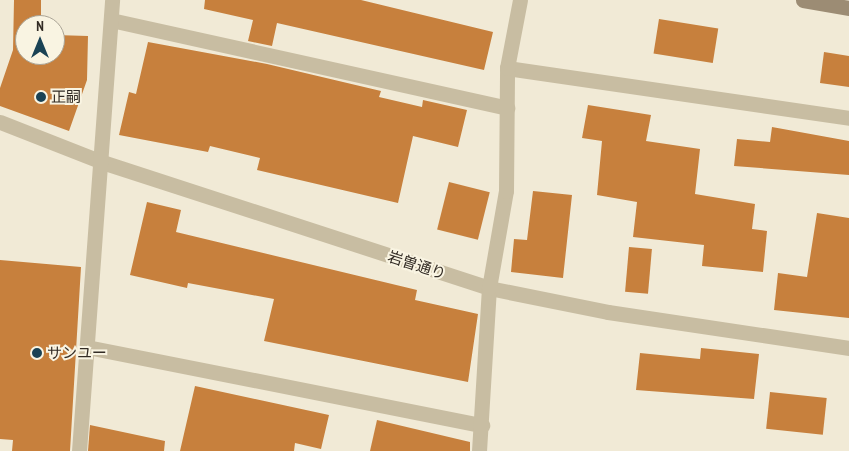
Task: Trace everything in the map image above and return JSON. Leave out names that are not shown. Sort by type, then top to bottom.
[{"type":"street","points":[[79,451],[102,162],[112,0]]},
{"type":"street","points":[[479,451],[489,288],[506,191],[507,68],[520,0]]},
{"type":"street","points":[[802,0],[849,8]]},
{"type":"street","points":[[111,20],[507,108]]},
{"type":"street","points":[[507,68],[849,118]]},
{"type":"street","name":"岩曽通り","points":[[0,122],[102,162],[489,288],[608,312],[849,348]]},
{"type":"street","points":[[87,347],[482,425]]},
{"type":"building","points":[[14,0],[41,0],[41,15],[15,15],[15,65],[65,65],[65,35],[88,36],[87,80],[69,131],[0,106],[0,88],[13,50]]},
{"type":"building","points":[[205,0],[361,0],[493,32],[484,70],[277,23],[272,46],[248,41],[253,20],[204,9]]},
{"type":"building","points":[[659,19],[718,28],[713,63],[654,54]]},
{"type":"building","points":[[148,42],[267,64],[381,91],[379,97],[422,107],[423,100],[467,110],[458,147],[413,136],[398,203],[257,170],[260,158],[210,146],[208,152],[119,135],[129,92],[136,94]]},
{"type":"building","points":[[824,52],[849,56],[849,87],[820,83]]},
{"type":"building","points":[[588,105],[651,115],[646,141],[700,149],[695,194],[755,204],[752,229],[767,231],[763,272],[702,266],[704,245],[633,237],[637,202],[597,195],[602,141],[582,138]]},
{"type":"building","points":[[772,127],[849,141],[849,175],[734,166],[737,139],[770,142]]},
{"type":"building","points":[[449,182],[490,192],[478,240],[437,230]]},
{"type":"building","points":[[533,191],[572,195],[563,278],[511,272],[514,239],[527,240]]},
{"type":"building","points":[[147,202],[181,210],[176,232],[417,290],[415,300],[478,314],[468,382],[264,341],[274,299],[188,283],[187,288],[130,275]]},
{"type":"building","points":[[817,213],[849,218],[849,318],[774,310],[778,273],[807,277]]},
{"type":"building","points":[[629,247],[652,249],[648,294],[625,292]]},
{"type":"building","name":"サンユー","points":[[0,260],[81,267],[70,451],[12,451],[13,440],[0,439]]},
{"type":"building","points":[[701,348],[759,354],[754,399],[636,390],[640,353],[700,359]]},
{"type":"building","points":[[195,386],[329,415],[321,449],[295,443],[294,451],[180,451]]},
{"type":"building","points":[[770,392],[827,398],[823,435],[766,429]]},
{"type":"building","points":[[377,420],[470,442],[470,451],[370,451]]},
{"type":"building","points":[[90,425],[165,441],[164,451],[88,451]]},
{"type":"place","name":"正嗣","points":[[41,97]]},
{"type":"place","name":"サンユー","points":[[37,353]]}]
